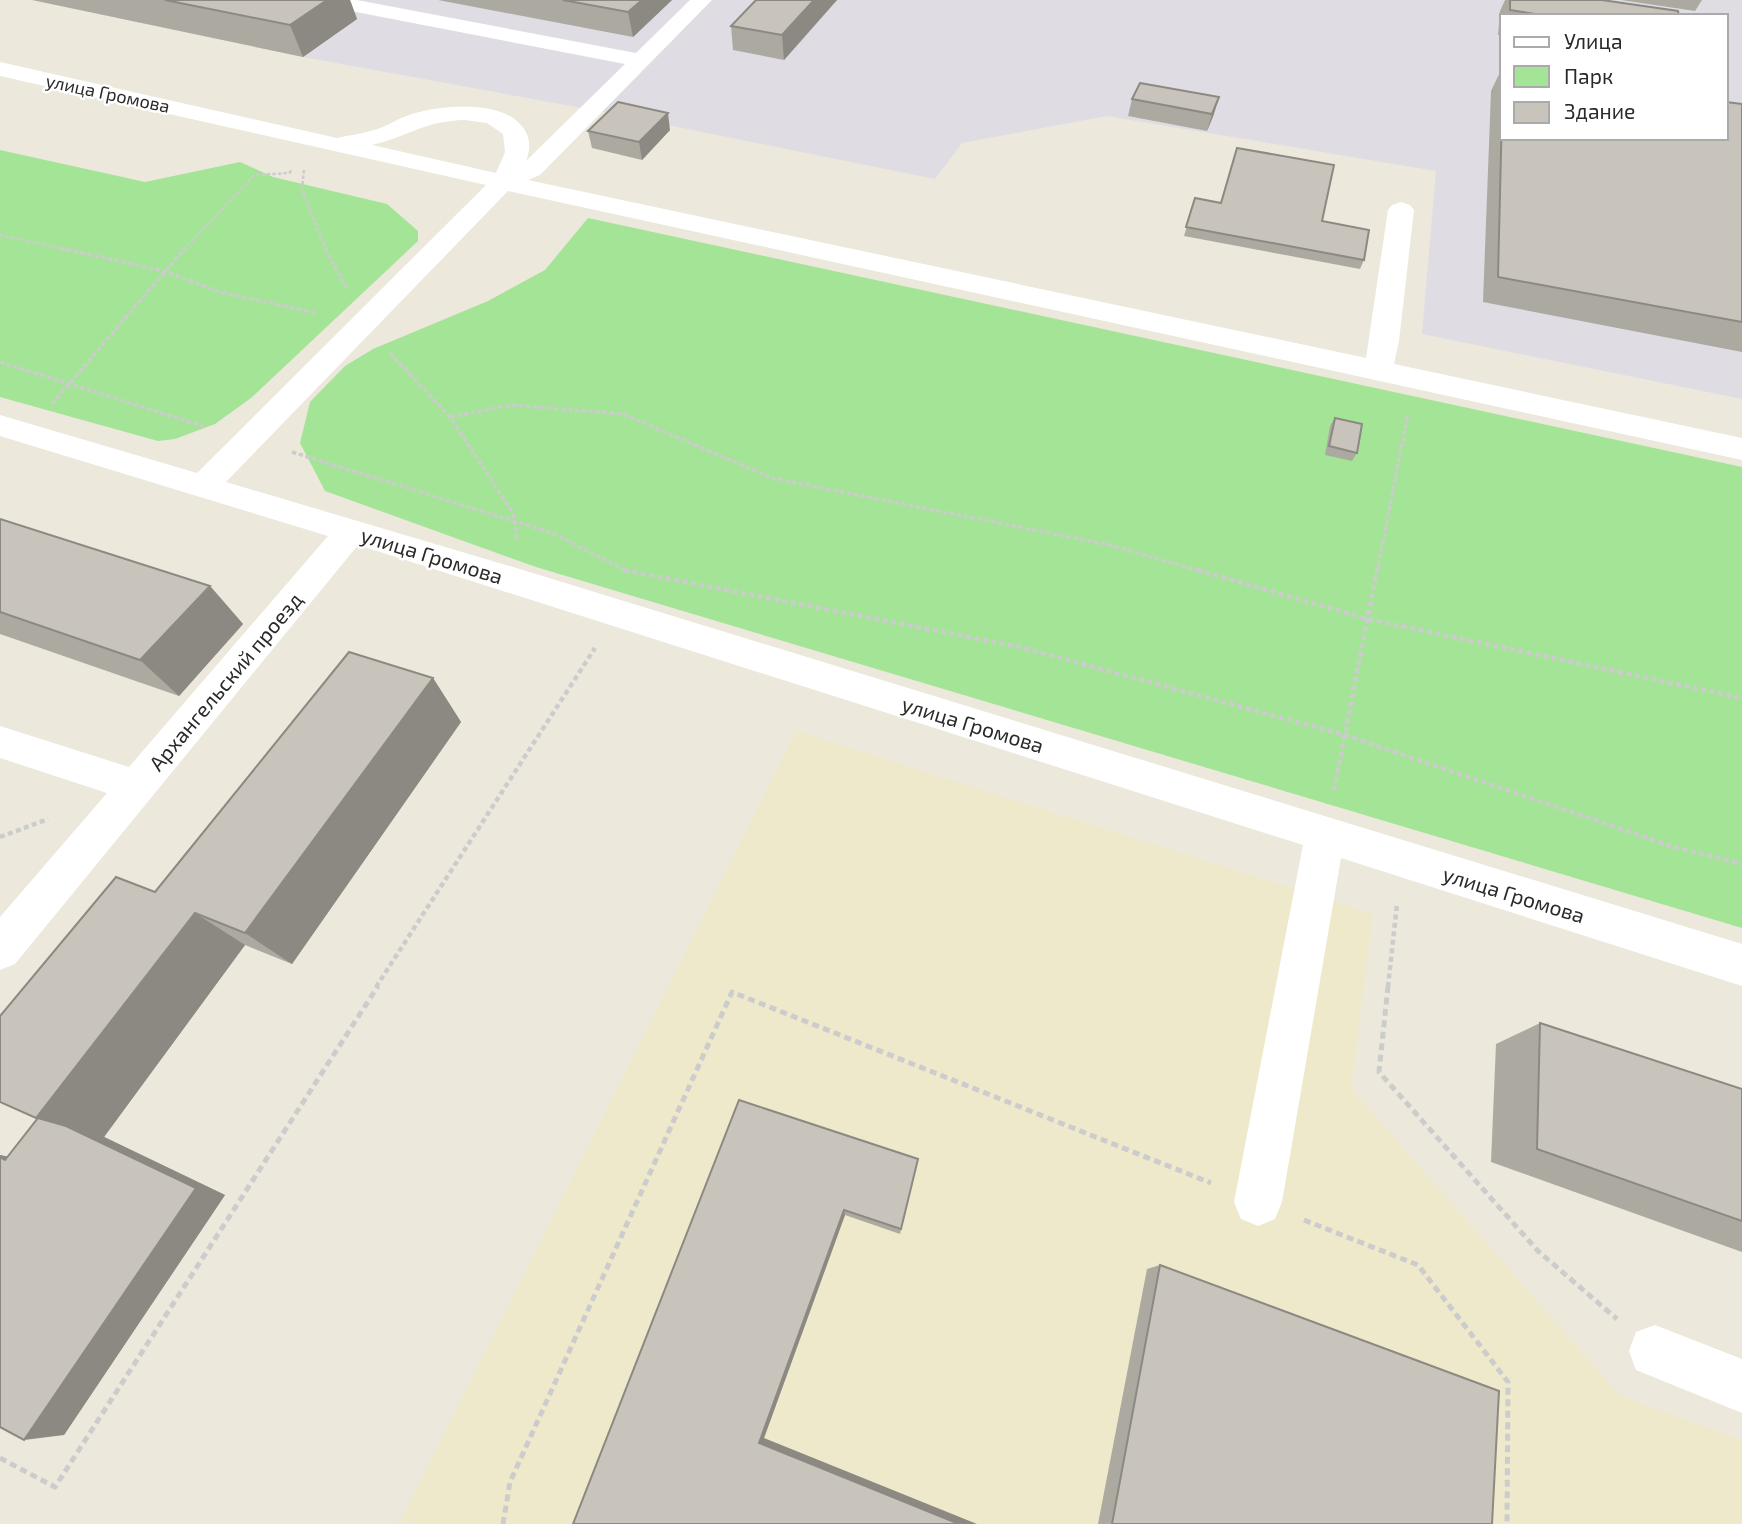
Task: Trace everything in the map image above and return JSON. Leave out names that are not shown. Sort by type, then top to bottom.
[{"type":"street","points":[[325,0],[640,61]]},
{"type":"street","points":[[503,182],[531,170],[702,0]]},
{"type":"street","name":"улица Громова","points":[[0,69],[503,182],[1742,449]]},
{"type":"street","points":[[203,486],[366,324],[503,182],[517,154],[517,135],[500,120],[469,113],[435,115],[368,140],[333,142]]},
{"type":"street","points":[[1378,370],[1385,341],[1401,210]]},
{"type":"street","name":"улица Громова","points":[[13,429],[523,583],[1742,965]]},
{"type":"street","name":"Архангельский проезд","points":[[0,742],[137,786],[351,531]]},
{"type":"street","points":[[0,949],[137,786]]},
{"type":"street","points":[[1258,1202],[1325,835]]},
{"type":"street","points":[[1655,1352],[1742,1386]]},
{"type":"path","points":[[13,429],[68,384],[163,271],[254,175],[289,173],[305,159],[333,142]]},
{"type":"path","points":[[305,159],[302,189],[331,263],[366,324],[395,360],[450,417],[513,513],[523,583]]},
{"type":"path","points":[[0,235],[163,271],[223,293],[366,324]]},
{"type":"path","points":[[0,362],[552,533],[626,571],[1020,647],[1345,735],[1671,846],[1742,864]]},
{"type":"path","points":[[1325,835],[1415,378]]},
{"type":"path","points":[[450,417],[512,405],[623,414],[772,478],[1110,545],[1368,619],[1742,698]]},
{"type":"path","points":[[0,1458],[55,1487],[598,644]]},
{"type":"path","points":[[1398,897],[1379,1072],[1538,1251],[1655,1352]]},
{"type":"path","points":[[503,1524],[510,1482],[732,992],[1419,1265],[1508,1382],[1507,1524]]},
{"type":"shaded area","points":[[32,0],[1742,0],[1742,399],[1422,334],[1436,171],[1107,116],[962,143],[935,179],[593,110],[303,57]]},
{"type":"shaded area","points":[[796,731],[1373,914],[1351,1088],[1620,1396],[1742,1440],[1742,1524],[399,1524]]},
{"type":"green space","points":[[0,150],[145,182],[240,162],[273,177],[387,204],[418,231],[418,241],[251,398],[215,424],[175,439],[158,441],[0,397]]},
{"type":"green space","points":[[588,218],[1742,467],[1742,928],[536,567],[325,491],[300,443],[310,402],[345,366],[373,349],[488,301],[545,270]]},
{"type":"building","points":[[165,0],[327,0],[290,25]]},
{"type":"building","points":[[563,0],[642,0],[628,12]]},
{"type":"building","points":[[756,0],[814,0],[782,35],[731,26]]},
{"type":"building","points":[[1510,0],[1602,0],[1678,11],[1679,14],[1535,14],[1510,10]]},
{"type":"building","points":[[1140,83],[1219,97],[1212,114],[1132,99]]},
{"type":"building","points":[[618,102],[668,113],[639,142],[588,131]]},
{"type":"building","points":[[1728,102],[1742,104],[1742,322],[1498,277],[1501,140],[1728,140]]},
{"type":"building","points":[[1237,148],[1334,165],[1322,221],[1369,230],[1364,260],[1186,227],[1195,198],[1221,203]]},
{"type":"building","points":[[1335,418],[1362,424],[1357,453],[1329,446]]},
{"type":"building","points":[[0,519],[210,586],[140,660],[0,612]]},
{"type":"building","points":[[349,652],[433,678],[245,933],[195,913],[36,1118],[0,1102],[0,1016],[116,877],[155,892]]},
{"type":"building","points":[[1540,1023],[1742,1089],[1742,1221],[1537,1149]]},
{"type":"building","points":[[739,1100],[918,1159],[901,1229],[844,1210],[759,1443],[959,1524],[573,1524]]},
{"type":"building","points":[[38,1118],[66,1126],[196,1188],[24,1440],[0,1427],[0,1157],[5,1160]]},
{"type":"building","points":[[1160,1265],[1499,1391],[1492,1524],[1112,1524]]}]
